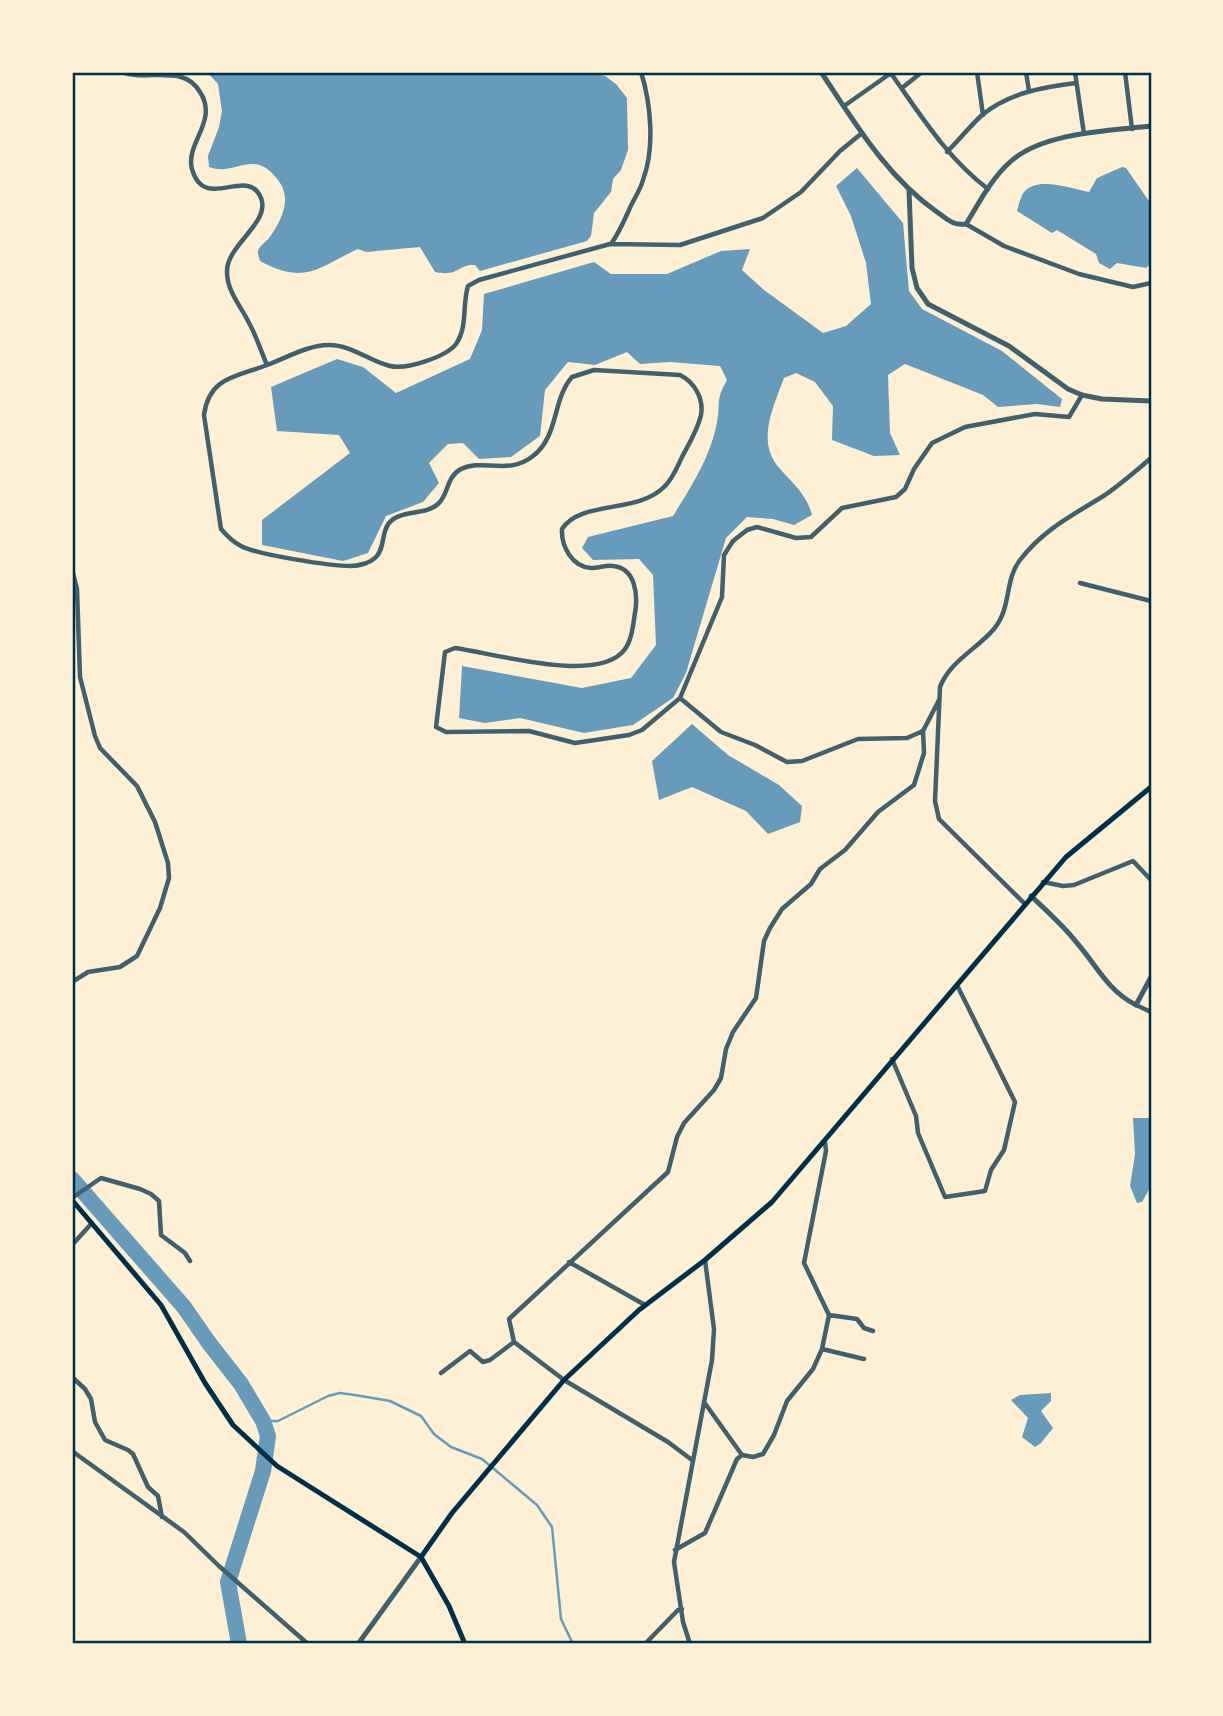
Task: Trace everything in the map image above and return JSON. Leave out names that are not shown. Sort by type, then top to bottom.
[{"type":"main road","points":[[421,1556],[452,1513],[564,1380],[645,1305],[705,1260],[772,1202],[1043,882],[1085,840],[1151,787]]},
{"type":"main road","points":[[72,1199],[150,1288],[233,1425],[277,1466],[421,1556],[443,1594],[465,1644]]},
{"type":"street","points":[[121,72],[173,75],[191,82],[200,91],[206,115],[191,160],[195,176],[213,190],[242,184],[250,186],[261,197],[263,206],[260,216],[233,251],[227,264],[226,276],[231,291],[250,323],[267,365]]},
{"type":"street","points":[[610,244],[621,230],[643,181],[649,158],[650,132],[641,72]]},
{"type":"street","points":[[821,72],[882,161],[909,190],[953,224],[966,224],[1004,246],[1079,274],[1133,288],[1151,283]]},
{"type":"street","points":[[844,106],[891,72],[947,152],[988,189]]},
{"type":"street","points":[[902,88],[922,72]]},
{"type":"street","points":[[977,72],[983,115]]},
{"type":"street","points":[[1026,72],[1029,91]]},
{"type":"street","points":[[1075,72],[1084,135]]},
{"type":"street","points":[[1125,72],[1132,129]]},
{"type":"street","points":[[947,152],[983,115],[1006,100],[1029,91],[1076,83]]},
{"type":"street","points":[[966,224],[988,189],[1010,162],[1026,151],[1053,140],[1151,127]]},
{"type":"street","points":[[862,133],[840,151],[802,192],[763,218],[680,245],[610,244],[479,280],[468,286],[462,331],[455,346],[430,360],[393,367],[357,351],[325,345],[214,387],[206,402],[204,415],[221,528],[242,547],[258,552],[352,566],[368,562],[376,558],[389,523],[397,517],[429,509],[439,503],[453,475],[462,469],[472,466],[508,467],[533,456],[549,437],[554,426],[559,398],[572,377],[594,370],[680,374],[690,380],[697,389],[702,412],[666,486],[639,502],[571,518],[562,530],[564,546],[576,562],[585,567],[613,566],[627,572],[632,579],[637,603],[627,647],[619,657],[594,666],[552,666],[455,648],[445,652],[436,727],[446,732],[529,731],[575,743],[629,735],[642,730],[680,698],[722,597],[724,555],[733,541],[747,530],[757,527],[796,538],[811,537],[842,508],[896,497],[905,489],[914,469],[932,443],[965,427],[1000,419],[1035,414],[1069,417],[1082,395]]},
{"type":"street","points":[[909,190],[912,268],[917,288],[928,304],[1009,346],[1069,389],[1082,395],[1102,399],[1151,401]]},
{"type":"street","points":[[1025,904],[939,819],[935,801],[939,700],[944,676],[985,639],[1001,620],[1006,612],[1010,582],[1020,560],[1060,521],[1122,483],[1151,458]]},
{"type":"street","points":[[72,569],[77,589],[80,677],[95,736],[100,748],[137,786],[159,831],[168,863],[169,878],[160,908],[137,956],[120,967],[89,972],[72,982]]},
{"type":"street","points":[[1080,583],[1151,601]]},
{"type":"street","points":[[680,698],[721,732],[755,745],[787,762],[802,761],[858,739],[906,738],[923,731]]},
{"type":"street","points":[[692,1460],[668,1442],[564,1380],[514,1342],[509,1319],[668,1172],[680,1130],[714,1090],[733,1032],[756,998],[764,941],[770,928],[782,909],[811,884],[820,869],[845,850],[878,812],[914,785],[924,753],[923,731],[939,700]]},
{"type":"street","points":[[1043,882],[1074,885],[1133,861],[1151,880]]},
{"type":"street","points":[[1031,896],[1076,941],[1113,991],[1151,1012]]},
{"type":"street","points":[[1136,1005],[1151,977]]},
{"type":"street","points":[[892,1059],[916,1116],[918,1133],[945,1197],[985,1191],[992,1170],[1004,1150],[1016,1102],[957,985]]},
{"type":"street","points":[[703,1401],[742,1455],[753,1457],[763,1454],[774,1435],[787,1401],[813,1368],[822,1349],[829,1315],[804,1263],[825,1142]]},
{"type":"street","points":[[72,1199],[100,1178],[151,1194],[159,1201],[162,1235],[185,1252],[190,1261]]},
{"type":"street","points":[[72,1245],[92,1223]]},
{"type":"street","points":[[690,1644],[674,1573],[675,1550],[712,1360],[714,1329],[705,1260]]},
{"type":"street","points":[[569,1262],[645,1305]]},
{"type":"street","points":[[829,1315],[857,1319],[864,1328],[873,1331]]},
{"type":"street","points":[[441,1373],[470,1351],[483,1362],[490,1360],[514,1342]]},
{"type":"street","points":[[822,1349],[864,1359]]},
{"type":"street","points":[[72,1377],[91,1399],[95,1422],[105,1440],[132,1454],[148,1487],[158,1496],[162,1517]]},
{"type":"street","points":[[72,1451],[184,1532],[308,1644]]},
{"type":"street","points":[[675,1550],[705,1533],[731,1470],[742,1455]]},
{"type":"street","points":[[358,1644],[421,1556]]},
{"type":"street","points":[[645,1644],[682,1609]]},
{"type":"water","points":[[207,72],[588,72],[605,76],[616,84],[627,98],[628,150],[621,170],[613,179],[611,192],[594,213],[591,236],[587,241],[480,271],[475,265],[469,265],[454,272],[435,272],[420,247],[366,252],[358,249],[311,271],[289,272],[260,261],[258,253],[284,210],[285,195],[278,180],[261,165],[228,169],[209,167],[208,156],[222,111],[218,84]]},
{"type":"water","points":[[1122,167],[1126,168],[1151,204],[1151,263],[1146,268],[1117,263],[1110,269],[1099,263],[1096,254],[1057,230],[1052,233],[1017,211],[1023,194],[1032,186],[1048,184],[1089,192],[1097,178]]},
{"type":"water","points":[[857,168],[903,223],[909,291],[922,309],[1002,351],[1062,399],[1060,407],[1037,404],[998,407],[983,395],[905,364],[888,375],[890,433],[900,455],[874,456],[832,440],[833,406],[815,382],[796,373],[784,378],[771,413],[769,448],[773,460],[804,496],[812,515],[794,525],[773,519],[747,517],[726,538],[686,673],[673,698],[633,725],[584,733],[520,718],[485,723],[459,718],[462,666],[582,688],[631,678],[656,645],[653,575],[639,559],[593,560],[582,548],[588,537],[673,516],[700,471],[714,435],[720,397],[727,380],[720,366],[670,362],[640,364],[627,352],[595,365],[568,362],[545,390],[540,436],[511,457],[479,459],[463,443],[448,444],[429,463],[439,483],[423,502],[386,516],[368,553],[343,561],[262,545],[262,520],[350,453],[339,435],[277,431],[271,387],[337,359],[363,367],[396,393],[470,359],[482,330],[484,294],[594,262],[611,274],[667,274],[721,251],[750,249],[742,270],[764,290],[823,333],[846,326],[871,304],[866,263],[851,216],[836,186]]},
{"type":"water","points":[[692,724],[728,755],[779,785],[802,806],[800,822],[768,834],[746,811],[692,787],[659,800],[652,761]]},
{"type":"water","points":[[1133,1118],[1151,1118],[1151,1186],[1142,1202],[1137,1203],[1130,1186],[1135,1154]]},
{"type":"water","points":[[1051,1393],[1051,1401],[1041,1411],[1053,1428],[1035,1447],[1022,1437],[1028,1418],[1011,1400],[1020,1395]]},
{"type":"waterway","points":[[72,1179],[184,1307],[241,1384],[263,1421],[268,1436],[263,1471],[228,1582],[239,1644]]},
{"type":"waterway","points":[[263,1421],[278,1421],[328,1396],[340,1393],[390,1401],[421,1416],[434,1434],[451,1447],[482,1459],[537,1505],[552,1527],[561,1619],[573,1644]]}]
